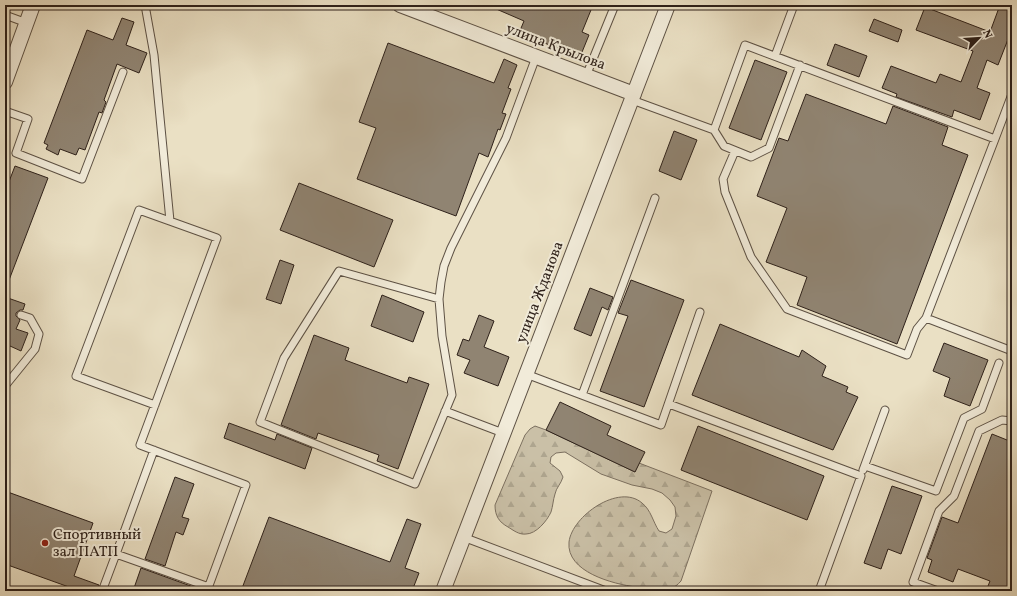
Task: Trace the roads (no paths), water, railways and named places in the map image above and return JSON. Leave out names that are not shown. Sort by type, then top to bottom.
[{"type":"street","points":[[5,82],[33,5]]},
{"type":"street","name":"улица Крылова","points":[[400,5],[426,10],[633,97]]},
{"type":"street","name":"улица Жданова","points":[[443,591],[668,5]]},
{"type":"lane","points":[[145,5],[154,55],[170,221]]},
{"type":"lane","points":[[586,76],[615,5]]},
{"type":"lane","points":[[775,56],[794,5]]},
{"type":"lane","points":[[5,15],[27,23]]},
{"type":"lane","points":[[714,130],[745,45],[995,139]]},
{"type":"lane","points":[[439,299],[339,271],[284,358],[260,422],[415,484],[452,395],[442,336],[439,299],[444,266],[451,248],[506,138],[536,57]]},
{"type":"lane","points":[[633,97],[714,130],[724,146],[751,157],[769,148],[800,66]]},
{"type":"lane","points":[[5,110],[28,120],[16,153],[82,179],[123,72]]},
{"type":"lane","points":[[735,151],[723,179],[725,192],[750,257],[787,309],[907,355],[917,329],[926,318],[1012,94]]},
{"type":"lane","points":[[582,395],[655,198]]},
{"type":"lane","points":[[116,554],[208,589],[246,485],[140,445],[155,405],[217,238],[139,210],[76,376],[155,405]]},
{"type":"lane","points":[[526,374],[661,425],[700,312]]},
{"type":"lane","points":[[5,386],[35,349],[39,334],[30,318],[21,315]]},
{"type":"lane","points":[[926,318],[1012,351]]},
{"type":"lane","points":[[865,466],[936,491],[964,418],[982,409],[999,363]]},
{"type":"lane","points":[[669,404],[861,476]]},
{"type":"lane","points":[[819,591],[885,410]]},
{"type":"lane","points":[[445,411],[503,433]]},
{"type":"lane","points":[[938,591],[913,582],[939,510],[954,496],[980,431],[1002,420],[1012,421]]},
{"type":"lane","points":[[104,586],[154,450]]},
{"type":"lane","points":[[463,537],[606,591]]},
{"type":"place","name":"Спортивный зал ПАТП","points":[[45,543]]}]
